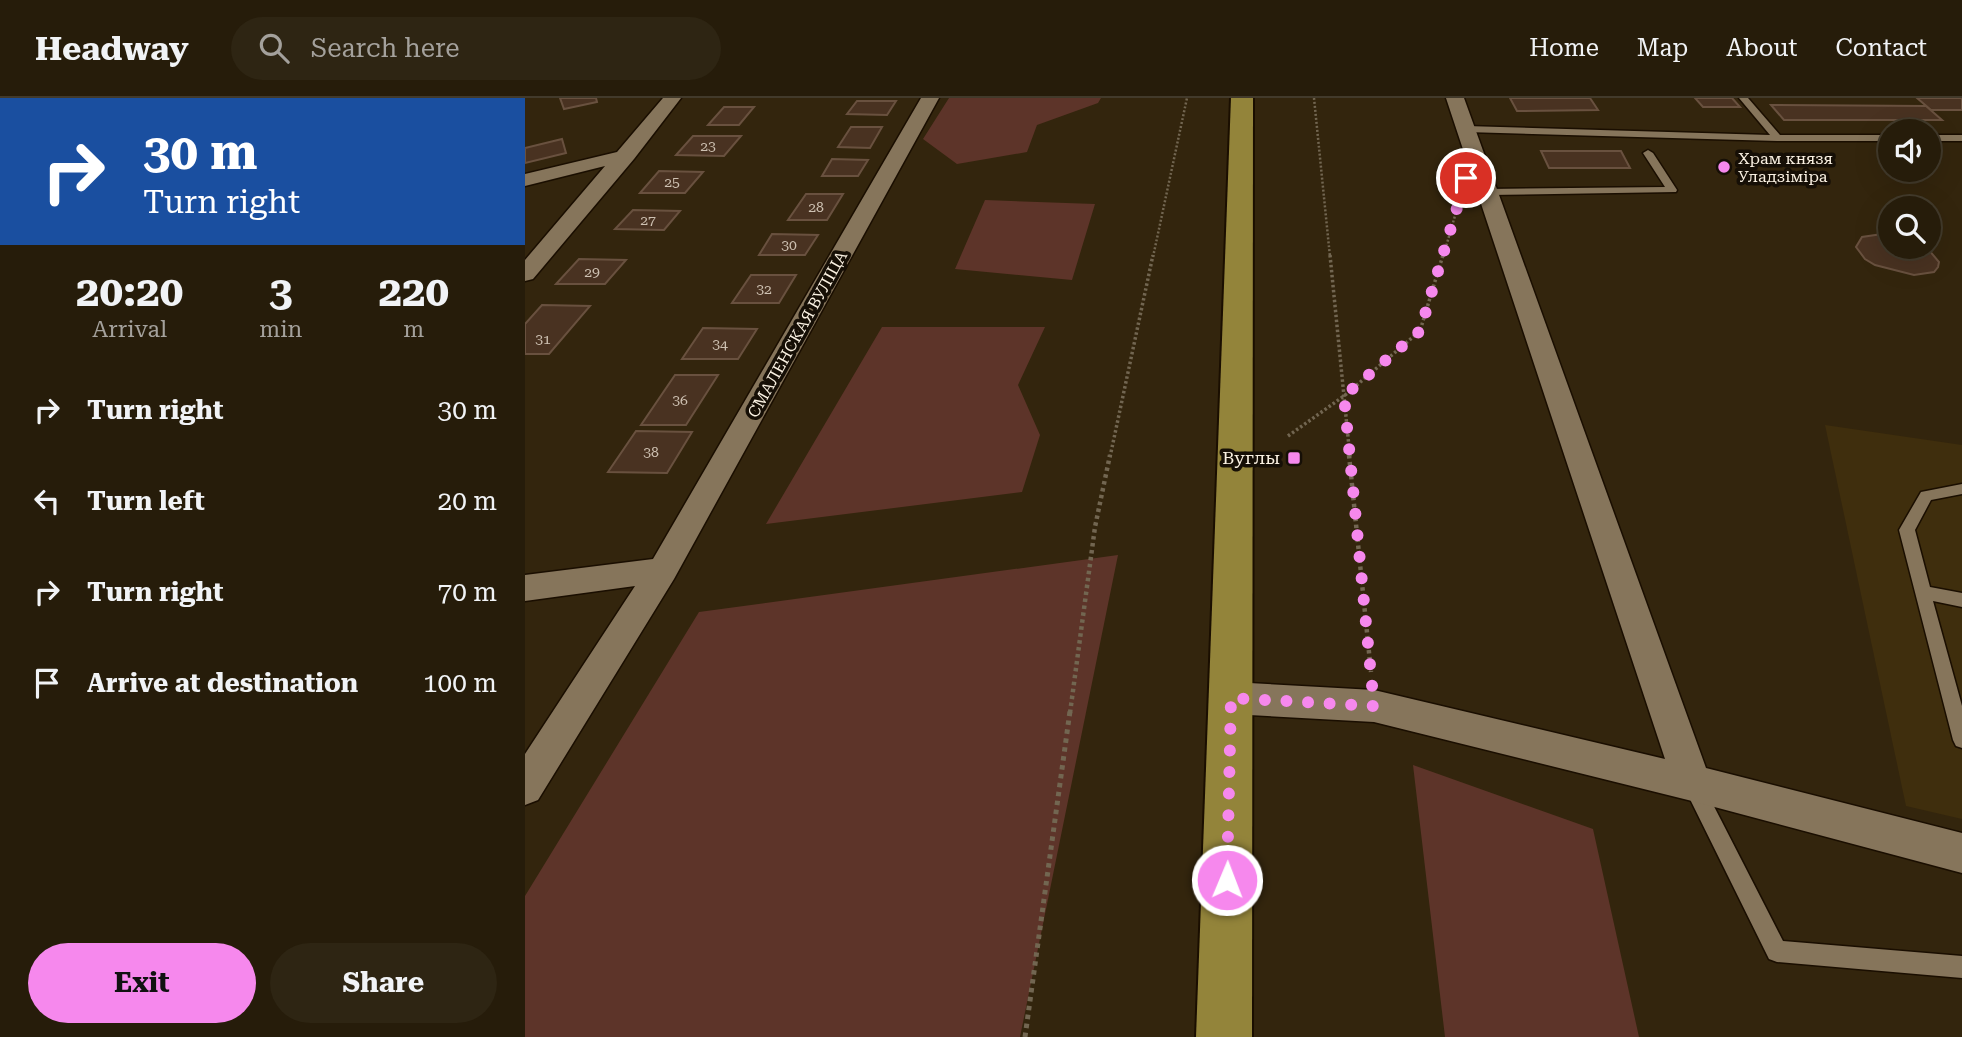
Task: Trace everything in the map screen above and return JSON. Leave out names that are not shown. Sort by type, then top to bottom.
[{"type":"main road","points":[[1224,1037],[1242,98]]},
{"type":"street","points":[[525,274],[672,98]]},
{"type":"street","name":"СМАЛЕНСКАЯ ВУЛІЦА","points":[[525,787],[658,579],[930,98]]},
{"type":"street","points":[[1455,98],[1692,783]]},
{"type":"street","points":[[525,180],[627,155]]},
{"type":"street","points":[[525,588],[658,579]]},
{"type":"street","points":[[1231,698],[1374,706],[1692,783],[1962,853]]},
{"type":"lane","points":[[1743,98],[1777,138]]},
{"type":"lane","points":[[1470,141],[1878,138]]},
{"type":"lane","points":[[1941,138],[1962,138]]},
{"type":"lane","points":[[1487,192],[1672,190],[1648,153]]},
{"type":"lane","points":[[1962,489],[1926,496],[1907,530],[1962,740]]},
{"type":"lane","points":[[1923,592],[1962,600]]},
{"type":"lane","points":[[1692,783],[1777,951],[1962,967]]},
{"type":"path","points":[[1025,1037],[1095,527],[1187,98]]},
{"type":"path","points":[[1314,98],[1374,706]]},
{"type":"path","points":[[1287,436],[1344,396],[1420,331],[1470,141]]},
{"type":"shaded area","points":[[949,98],[1101,98],[1098,103],[1037,125],[1027,152],[957,164],[923,139]]},
{"type":"shaded area","points":[[985,200],[1095,204],[1072,280],[955,269]]},
{"type":"shaded area","points":[[882,327],[1045,327],[1018,385],[1040,435],[1022,492],[766,524]]},
{"type":"shaded area","points":[[1825,425],[1962,445],[1962,819],[1906,806]]},
{"type":"shaded area","points":[[1118,555],[1020,1037],[525,1037],[525,896],[699,612]]},
{"type":"shaded area","points":[[1413,765],[1593,829],[1639,1037],[1445,1037]]},
{"type":"building","points":[[560,98],[596,98],[597,102],[564,109]]},
{"type":"building","points":[[1510,98],[1590,98],[1598,110],[1517,111]]},
{"type":"building","points":[[1695,98],[1732,98],[1740,107],[1703,107]]},
{"type":"building","points":[[1917,98],[1962,98],[1962,110],[1931,110]]},
{"type":"building","points":[[857,101],[896,101],[887,115],[847,114]]},
{"type":"building","points":[[1771,105],[1926,106],[1941,119],[1878,120],[1784,120]]},
{"type":"building","points":[[724,107],[754,107],[739,125],[708,125]]},
{"type":"building","points":[[851,127],[882,127],[870,148],[838,147]]},
{"type":"building","points":[[693,136],[741,136],[724,156],[676,155]]},
{"type":"building","points":[[562,139],[566,153],[525,163],[525,148]]},
{"type":"building","points":[[1541,151],[1621,151],[1630,168],[1549,168]]},
{"type":"building","points":[[832,159],[868,160],[858,176],[822,176]]},
{"type":"building","points":[[659,171],[703,172],[685,193],[640,193]]},
{"type":"building","points":[[806,194],[843,194],[827,220],[788,220]]},
{"type":"building","points":[[633,210],[680,211],[664,230],[615,229]]},
{"type":"building","points":[[772,234],[818,235],[805,255],[759,255]]},
{"type":"building","points":[[1878,235],[1878,259],[1936,259],[1938,267],[1934,272],[1914,275],[1875,265],[1865,259],[1856,247],[1862,237]]},
{"type":"building","points":[[579,259],[626,260],[605,284],[556,284]]},
{"type":"building","points":[[751,275],[796,275],[779,303],[732,303]]},
{"type":"building","points":[[542,305],[590,306],[549,354],[525,354],[525,324]]},
{"type":"building","points":[[703,328],[757,329],[738,359],[682,359]]},
{"type":"building","points":[[675,375],[718,375],[686,425],[641,425]]},
{"type":"building","points":[[636,431],[692,432],[667,473],[608,472]]},
{"type":"place","name":"Храм князя Уладзіміра","points":[[1724,167]]},
{"type":"place","name":"Вуглы","points":[[1294,458]]},
{"type":"route","points":[[1227,880],[1231,698],[1374,706],[1344,396],[1420,331],[1466,178]]}]
